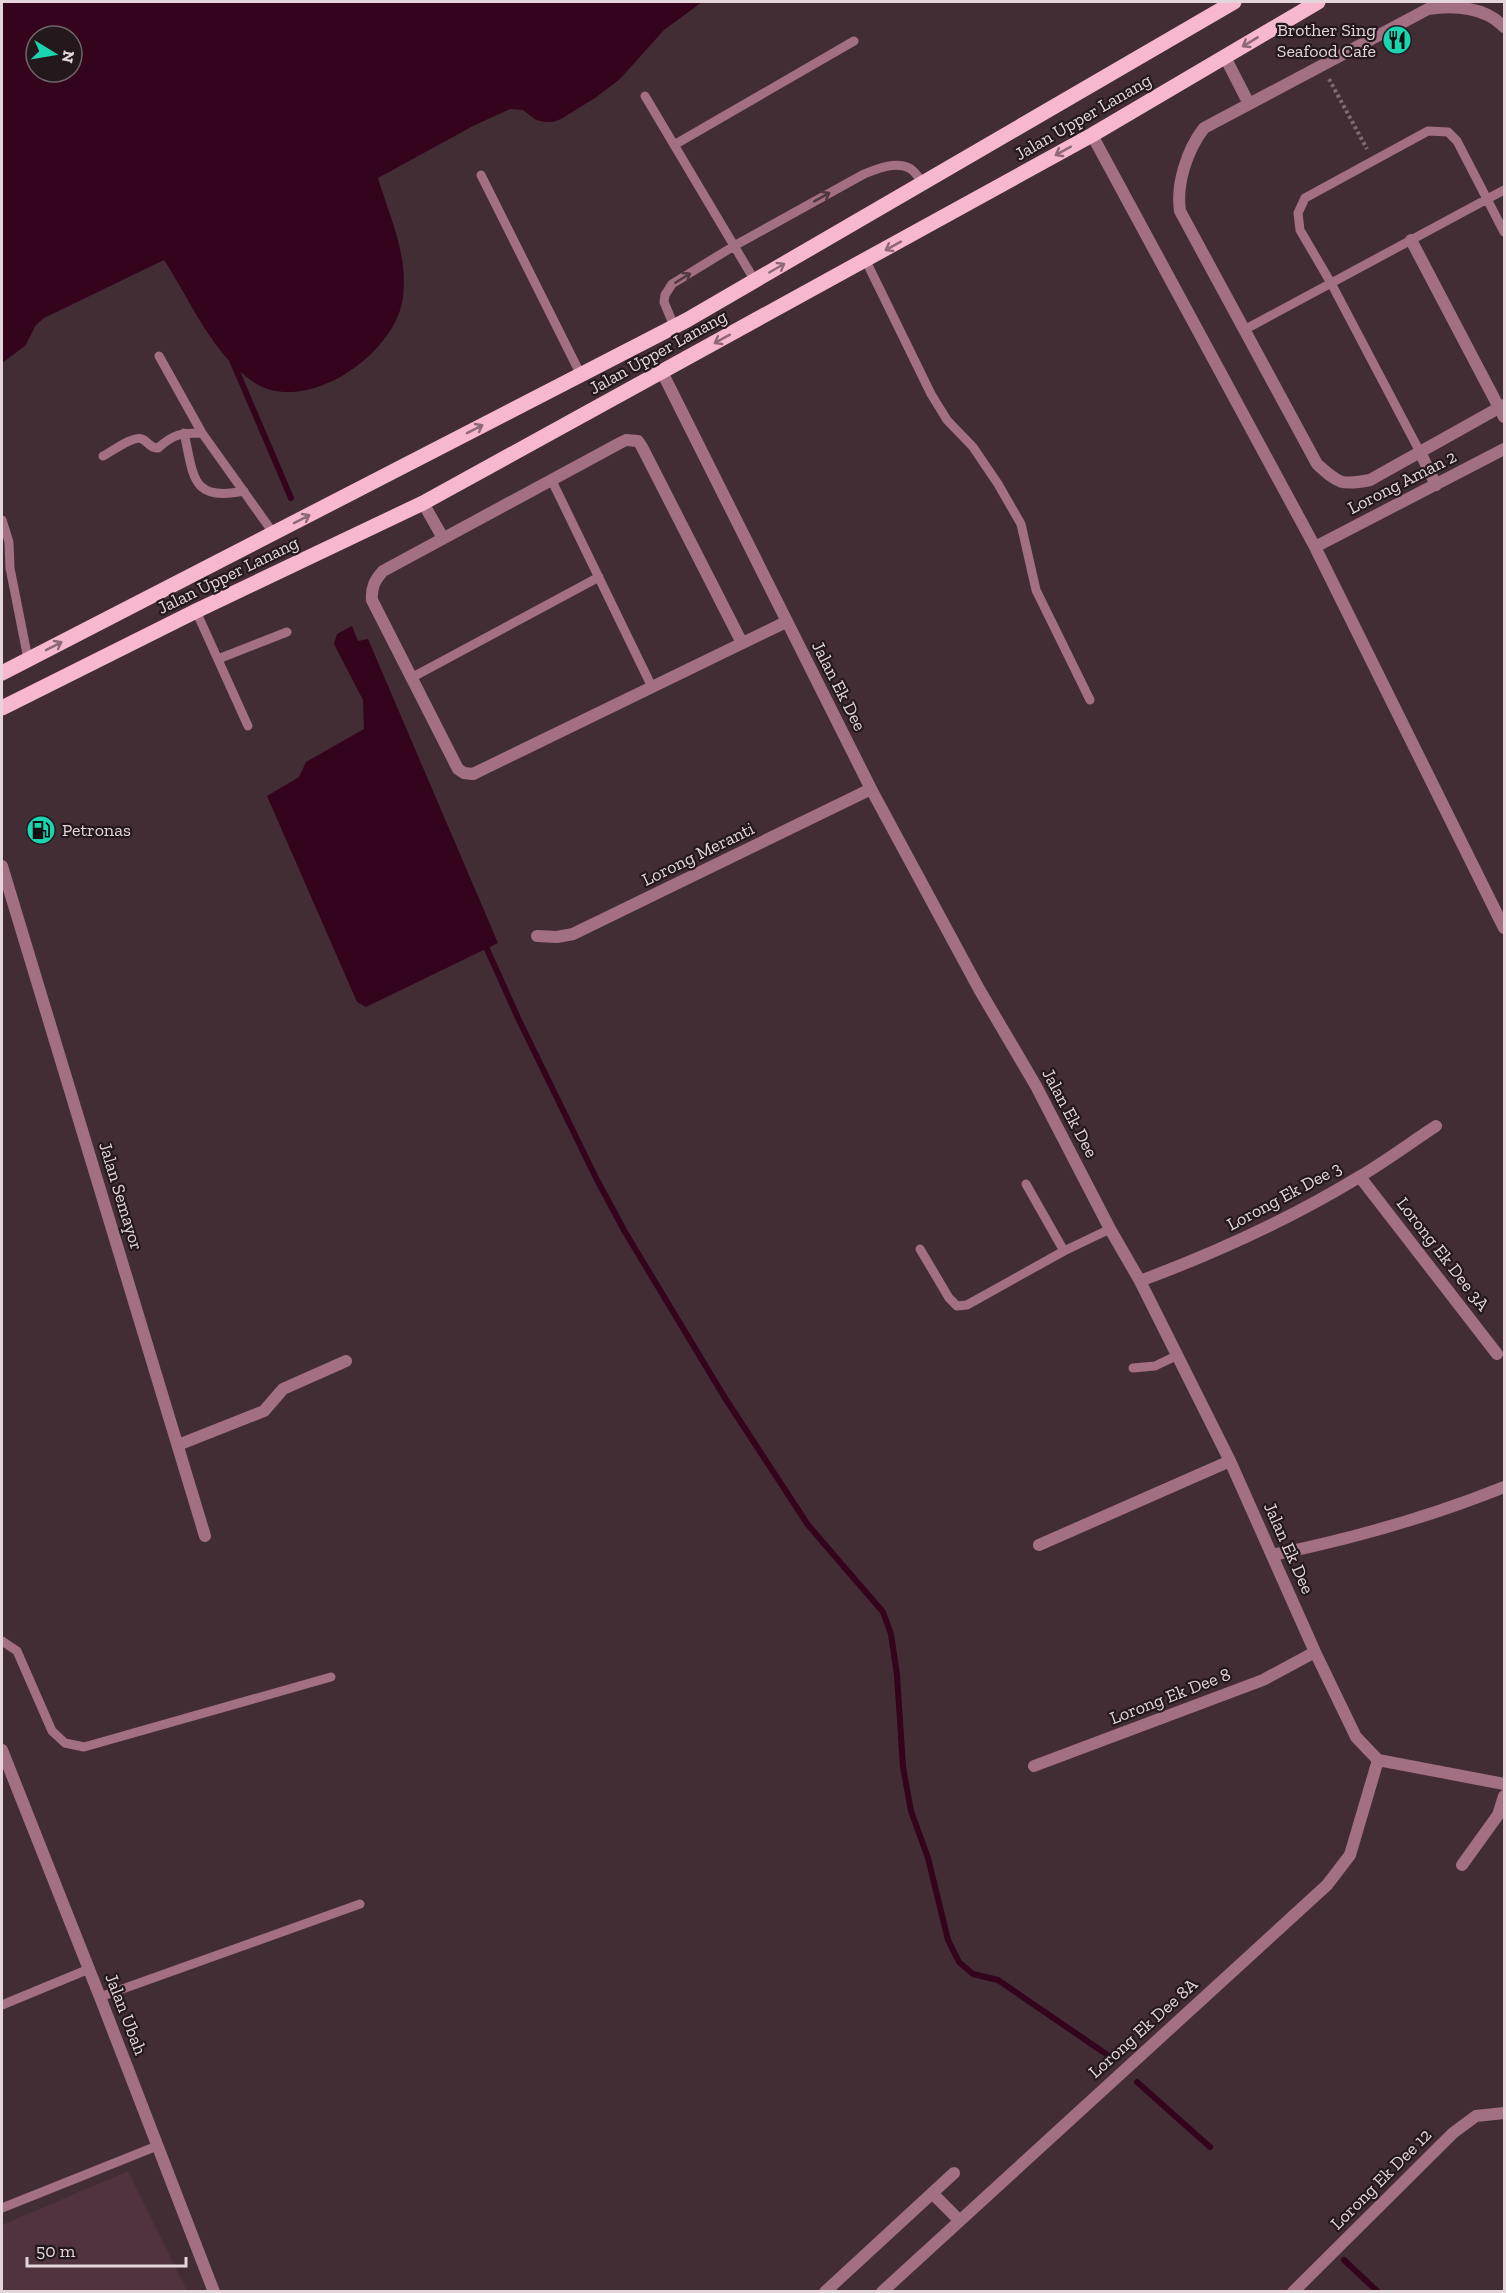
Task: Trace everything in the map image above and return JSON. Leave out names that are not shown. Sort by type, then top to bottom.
[{"type":"main road","name":"Jalan Upper Lanang","points":[[2,673],[674,326],[1234,2]]},
{"type":"main road","name":"Jalan Upper Lanang","points":[[2,708],[196,611],[423,503],[1092,135],[1318,2]]},
{"type":"street","points":[[1411,240],[1503,410],[1370,480],[1349,484],[1334,480],[1317,464],[1180,211],[1178,195],[1192,143],[1204,128],[1428,9],[1449,6],[1472,9],[1500,22],[1504,27]]},
{"type":"street","points":[[1225,57],[1249,104]]},
{"type":"street","points":[[1092,135],[1315,547],[1504,928]]},
{"type":"street","name":"Jalan Ek Dee","points":[[662,372],[871,789],[979,989],[1036,1086],[1110,1229],[1140,1281],[1230,1461],[1315,1652],[1356,1737],[1378,1760]]},
{"type":"street","points":[[742,643],[638,441],[626,440],[552,482],[383,571],[371,591],[372,600],[458,769],[469,774],[786,622]]},
{"type":"street","name":"Lorong Aman 2","points":[[1315,547],[1504,449]]},
{"type":"street","points":[[1420,452],[1436,485]]},
{"type":"street","points":[[423,503],[442,538]]},
{"type":"street","name":"Lorong Meranti","points":[[537,936],[557,938],[573,934],[871,789]]},
{"type":"street","name":"Jalan Semayor","points":[[2,866],[205,1536]]},
{"type":"street","name":"Lorong Ek Dee 3","points":[[1140,1281],[1192,1262],[1238,1241],[1360,1177],[1436,1126]]},
{"type":"street","name":"Lorong Ek Dee 3A","points":[[1360,1177],[1497,1354]]},
{"type":"street","points":[[178,1445],[264,1411],[283,1389],[346,1361]]},
{"type":"street","points":[[1039,1545],[1230,1461]]},
{"type":"street","points":[[1272,1555],[1337,1542],[1393,1526],[1427,1516],[1504,1487]]},
{"type":"street","name":"Lorong Ek Dee 8","points":[[1034,1766],[1263,1680],[1315,1652]]},
{"type":"street","name":"Jalan Ubah","points":[[2,1750],[214,2292]]},
{"type":"street","points":[[1378,1760],[1504,1784]]},
{"type":"street","name":"Lorong Ek Dee 8A","points":[[882,2292],[1327,1885],[1350,1855],[1378,1760]]},
{"type":"street","points":[[1462,1865],[1498,1815],[1504,1796]]},
{"type":"street","name":"Lorong Ek Dee 12","points":[[1293,2292],[1453,2133],[1476,2116],[1504,2113]]},
{"type":"street","points":[[825,2292],[954,2173]]},
{"type":"street","points":[[932,2193],[959,2220]]},
{"type":"lane","points":[[674,145],[854,41]]},
{"type":"lane","points":[[645,96],[755,281]]},
{"type":"lane","points":[[1420,452],[1331,283],[1300,230],[1298,213],[1305,198],[1373,160],[1428,131],[1448,132],[1457,141],[1504,232]]},
{"type":"lane","points":[[674,326],[664,302],[665,295],[672,284],[734,246],[864,174],[882,167],[896,165],[910,168],[923,183]]},
{"type":"lane","points":[[482,175],[581,375]]},
{"type":"lane","points":[[1244,330],[1504,190]]},
{"type":"lane","points":[[866,261],[946,420],[973,447],[1021,524],[1035,590],[1090,700]]},
{"type":"lane","points":[[159,356],[202,433],[274,534]]},
{"type":"lane","points":[[103,456],[134,438],[141,438],[150,446],[158,448],[168,438],[184,433],[202,433]]},
{"type":"lane","points":[[184,433],[195,478],[202,489],[211,494],[225,495],[244,490]]},
{"type":"lane","points":[[552,482],[652,687]]},
{"type":"lane","points":[[2,520],[9,542],[10,567],[28,659]]},
{"type":"lane","points":[[411,678],[599,577]]},
{"type":"lane","points":[[196,611],[248,726]]},
{"type":"lane","points":[[218,659],[287,632]]},
{"type":"lane","points":[[1026,1184],[1064,1251]]},
{"type":"lane","points":[[920,1249],[949,1298],[957,1306],[967,1305],[1064,1251],[1110,1229]]},
{"type":"lane","points":[[1133,1368],[1155,1366],[1176,1356]]},
{"type":"lane","points":[[2,1641],[16,1651],[52,1731],[65,1743],[84,1747],[331,1677]]},
{"type":"lane","points":[[100,1997],[360,1904]]},
{"type":"lane","points":[[2,2005],[89,1968]]},
{"type":"lane","points":[[2,2208],[157,2146]]},
{"type":"path","points":[[1322,66],[1373,160]]},
{"type":"shaded area","points":[[2,2],[702,2],[664,30],[620,79],[561,119],[544,122],[536,120],[523,110],[510,109],[473,126],[378,178],[400,250],[403,265],[403,297],[397,318],[385,339],[367,358],[346,373],[323,385],[299,391],[276,391],[255,383],[226,358],[214,343],[164,260],[44,318],[36,325],[25,346],[2,363]]},
{"type":"shaded area","points":[[352,626],[358,641],[368,639],[498,943],[366,1007],[357,1002],[267,796],[299,777],[306,762],[364,729],[363,700],[334,644],[337,634]]},
{"type":"shaded area","points":[[128,2171],[187,2291],[2,2291],[2,2225]]},
{"type":"waterway","points":[[232,360],[291,498]]},
{"type":"waterway","points":[[487,949],[596,1178],[625,1232],[725,1398],[808,1525],[883,1612],[891,1634],[897,1675],[903,1767],[911,1811],[928,1858],[948,1940],[959,1962],[973,1974],[998,1980],[1109,2056]]},
{"type":"waterway","points":[[1137,2082],[1210,2147]]},
{"type":"waterway","points":[[1344,2260],[1378,2292]]},
{"type":"place","name":"Brother Sing Seafood Cafe","points":[[1397,40]]},
{"type":"place","name":"Petronas","points":[[41,830]]}]
